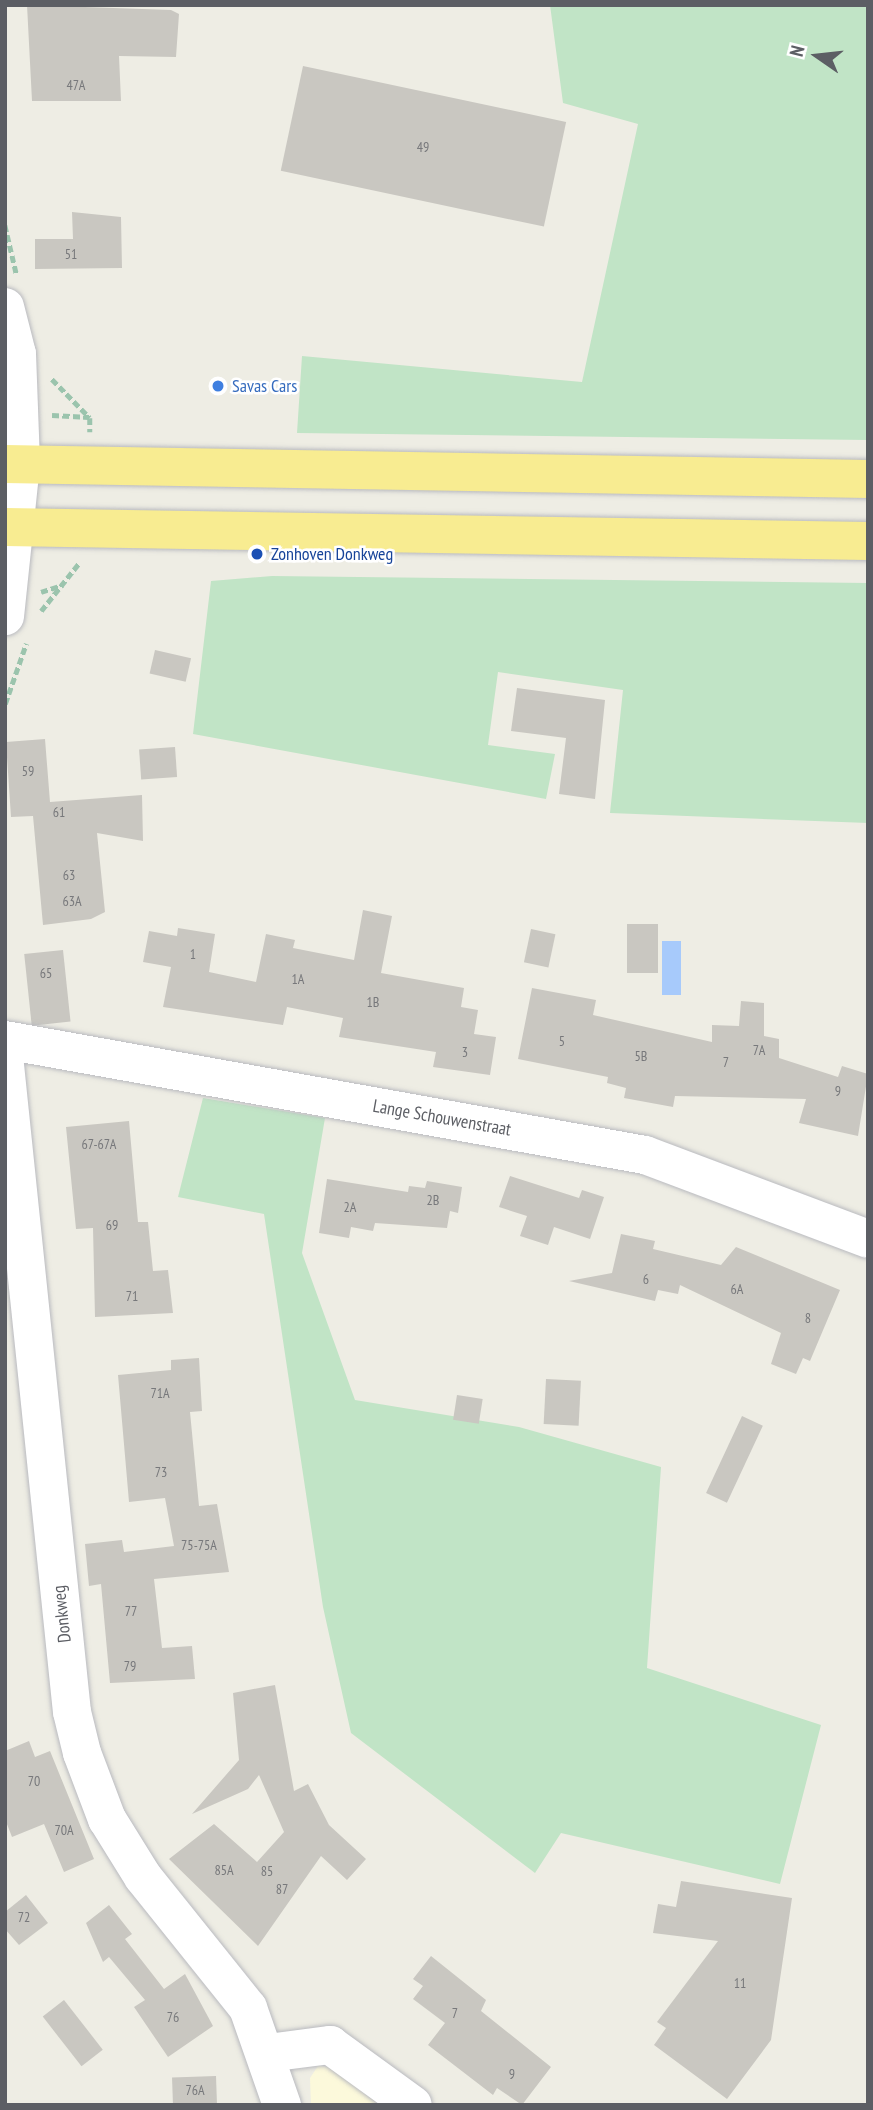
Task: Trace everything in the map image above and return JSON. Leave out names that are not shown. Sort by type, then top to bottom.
[{"type":"highway","points":[[13,464],[868,479]]},
{"type":"highway","points":[[12,527],[868,541]]},
{"type":"street","points":[[5,307],[17,354],[12,527],[24,624]]},
{"type":"street","name":"Lange Schouwenstraat","points":[[5,1040],[645,1155],[868,1239]]},
{"type":"street","name":"Donkweg","points":[[5,1065],[72,1712],[82,1753],[122,1846],[232,1983],[268,2053],[282,2105]]},
{"type":"street","points":[[268,2053],[330,2045],[413,2105]]},
{"type":"path","points":[[5,704],[24,624],[89,546],[90,529]]},
{"type":"shaded area","points":[[318,2066],[330,2067],[379,2105],[311,2105],[310,2078]]},
{"type":"green space","points":[[550,5],[868,5],[868,440],[297,433],[302,356],[582,382],[638,124],[563,103]]},
{"type":"green space","points":[[272,576],[868,583],[868,823],[610,813],[623,690],[498,672],[488,745],[555,754],[546,799],[193,734],[211,581]]},
{"type":"green space","points":[[203,1098],[325,1118],[302,1253],[355,1400],[519,1427],[661,1467],[647,1668],[821,1725],[780,1884],[561,1833],[535,1873],[351,1733],[323,1607],[264,1214],[178,1197]]},
{"type":"water","points":[[662,941],[681,941],[681,995],[662,995]]},
{"type":"building","points":[[27,5],[171,10],[179,14],[176,57],[119,56],[121,101],[32,101]]},
{"type":"building","points":[[303,66],[566,122],[544,227],[281,171]]},
{"type":"building","points":[[72,212],[121,217],[122,268],[35,269],[35,239],[73,239]]},
{"type":"building","points":[[155,650],[191,658],[186,682],[150,673]]},
{"type":"building","points":[[517,688],[605,700],[595,799],[559,794],[566,738],[511,731]]},
{"type":"building","points":[[45,739],[50,802],[142,795],[143,841],[97,833],[105,912],[91,919],[43,925],[33,816],[11,817],[6,742]]},
{"type":"building","points":[[175,747],[177,777],[141,779],[139,750]]},
{"type":"building","points":[[363,910],[392,916],[381,973],[464,988],[461,1007],[478,1010],[474,1034],[496,1037],[490,1075],[433,1067],[436,1052],[339,1037],[343,1018],[287,1007],[283,1025],[163,1007],[171,967],[143,962],[149,931],[177,936],[178,928],[215,934],[209,972],[256,982],[266,934],[295,940],[293,948],[354,960]]},
{"type":"building","points":[[627,924],[658,924],[658,973],[627,973]]},
{"type":"building","points":[[531,929],[555,934],[548,967],[524,962]]},
{"type":"building","points":[[63,950],[71,1022],[32,1026],[24,954]]},
{"type":"building","points":[[532,988],[596,1000],[593,1015],[712,1042],[712,1025],[739,1026],[741,1001],[764,1003],[764,1036],[779,1039],[779,1058],[838,1077],[842,1066],[868,1074],[858,1136],[799,1123],[806,1099],[675,1096],[673,1107],[624,1098],[626,1088],[607,1083],[608,1077],[518,1059]]},
{"type":"building","points":[[129,1121],[138,1222],[148,1222],[153,1271],[168,1270],[173,1313],[95,1317],[93,1228],[76,1229],[66,1127]]},
{"type":"building","points":[[510,1176],[579,1198],[582,1190],[604,1197],[590,1239],[554,1227],[548,1245],[520,1236],[527,1216],[499,1207]]},
{"type":"building","points":[[327,1179],[408,1192],[409,1186],[425,1188],[427,1181],[462,1187],[458,1213],[450,1211],[447,1228],[375,1223],[373,1231],[351,1227],[349,1238],[319,1233]]},
{"type":"building","points":[[621,1234],[655,1241],[653,1249],[721,1265],[736,1247],[840,1290],[810,1361],[803,1358],[796,1374],[771,1364],[781,1333],[680,1285],[678,1294],[658,1290],[655,1301],[569,1281],[612,1273]]},
{"type":"building","points":[[199,1358],[202,1411],[190,1412],[199,1506],[217,1504],[229,1572],[154,1579],[162,1648],[192,1646],[195,1679],[110,1683],[101,1584],[89,1586],[85,1544],[122,1540],[124,1552],[174,1546],[165,1498],[129,1502],[118,1375],[171,1370],[171,1360]]},
{"type":"building","points":[[546,1379],[581,1381],[579,1426],[544,1424]]},
{"type":"building","points":[[457,1395],[483,1399],[479,1424],[453,1420]]},
{"type":"building","points":[[742,1416],[763,1426],[727,1503],[706,1493]]},
{"type":"building","points":[[275,1685],[294,1791],[308,1784],[329,1825],[366,1859],[347,1880],[321,1856],[258,1946],[169,1859],[214,1824],[257,1862],[284,1832],[259,1775],[248,1789],[192,1814],[239,1760],[233,1693]]},
{"type":"building","points":[[29,1741],[35,1757],[50,1751],[94,1859],[64,1872],[44,1824],[12,1837],[5,1819],[5,1751]]},
{"type":"building","points":[[681,1881],[792,1898],[771,2040],[727,2099],[654,2045],[666,2028],[657,2022],[718,1941],[653,1933],[658,1904],[676,1907]]},
{"type":"building","points":[[26,1895],[48,1923],[19,1945],[5,1929],[5,1912]]},
{"type":"building","points":[[109,1905],[132,1934],[125,1939],[164,1989],[185,1974],[213,2026],[168,2057],[134,2007],[145,2000],[109,1957],[103,1962],[86,1923]]},
{"type":"building","points":[[431,1956],[486,2000],[481,2011],[551,2067],[522,2105],[497,2088],[493,2095],[428,2045],[445,2023],[413,1999],[423,1986],[413,1979]]},
{"type":"building","points":[[64,2000],[103,2050],[82,2066],[43,2017]]},
{"type":"building","points":[[216,2076],[217,2103],[173,2105],[172,2078]]},
{"type":"place","name":"Savas Cars","points":[[218,386]]},
{"type":"place","name":"Zonhoven Donkweg","points":[[257,554]]}]
